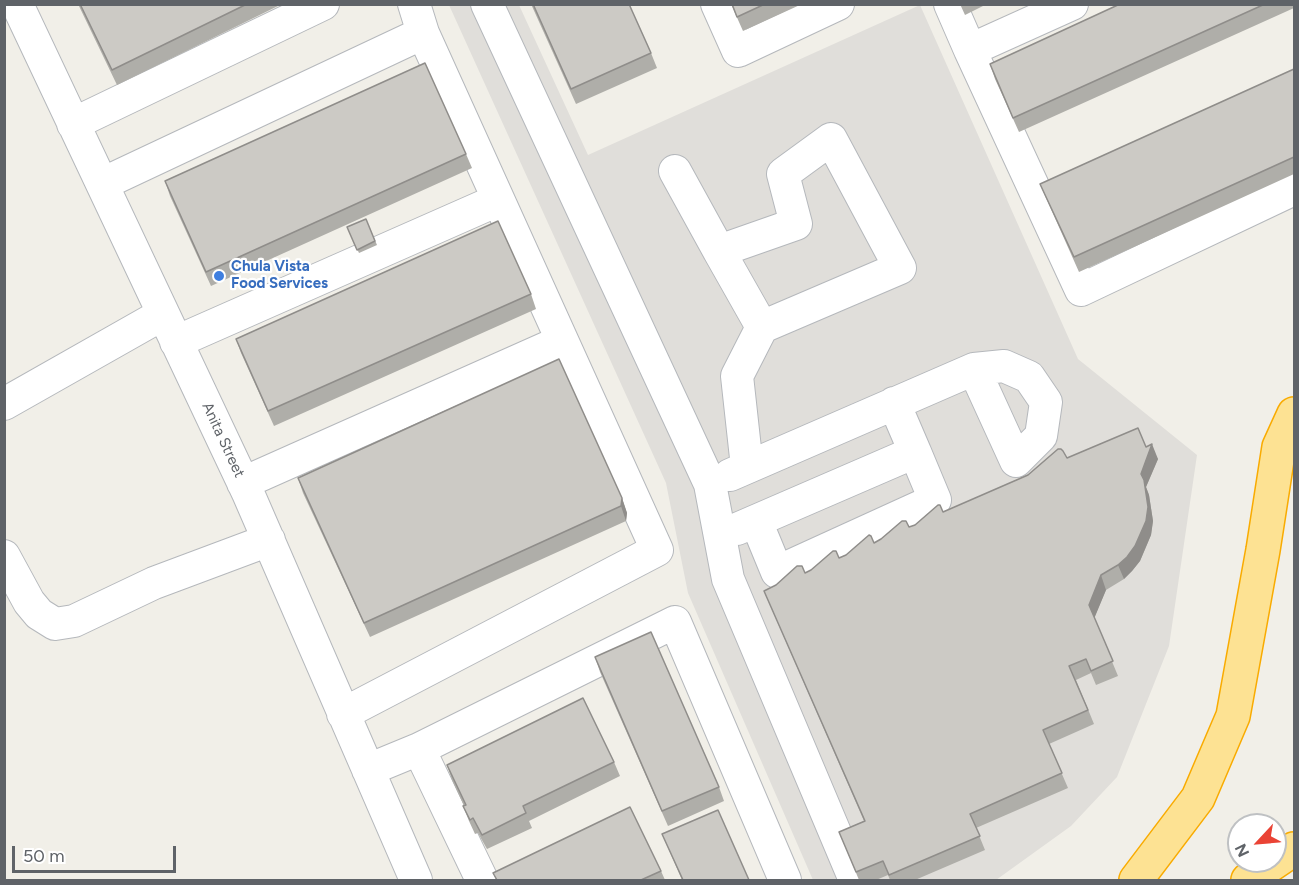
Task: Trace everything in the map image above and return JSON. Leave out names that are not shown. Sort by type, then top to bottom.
[{"type":"highway","points":[[1136,880],[1198,798],[1233,716],[1279,447],[1294,414]]},
{"type":"highway","points":[[1248,880],[1294,849]]},
{"type":"street","name":"Anita Street","points":[[17,4],[269,540],[416,880]]},
{"type":"street","points":[[73,124],[323,4]]},
{"type":"street","points":[[487,4],[710,484],[728,579],[855,880]]},
{"type":"street","points":[[717,4],[738,51],[838,4]]},
{"type":"street","points":[[950,4],[1081,290],[1294,189]]},
{"type":"street","points":[[970,50],[1072,4]]},
{"type":"street","points":[[102,184],[418,19],[657,550],[344,714]]},
{"type":"street","points":[[719,251],[796,224],[783,174],[831,139],[900,268],[762,327],[737,376],[747,467]]},
{"type":"street","points":[[675,171],[762,327]]},
{"type":"street","points":[[4,404],[170,328],[498,200]]},
{"type":"street","points":[[243,483],[562,341]]},
{"type":"street","points":[[710,484],[975,369]]},
{"type":"street","points":[[756,521],[777,572],[935,500],[915,452],[903,400]]},
{"type":"street","points":[[903,400],[954,492]]},
{"type":"street","points":[[720,536],[915,452]]},
{"type":"street","points":[[4,556],[28,602],[39,614],[55,624],[74,621],[154,583],[269,540]]},
{"type":"street","points":[[368,770],[419,749],[675,622],[785,880]]},
{"type":"street","points":[[419,749],[482,880]]},
{"type":"shaded area","points":[[449,5],[519,5],[588,155],[920,5],[1078,359],[1197,455],[1169,646],[1117,777],[1071,826],[996,880],[813,880],[688,593],[666,483]]},
{"type":"building","points":[[80,4],[247,4],[112,70]]},
{"type":"building","points":[[533,4],[629,4],[651,53],[571,89]]},
{"type":"building","points":[[732,4],[765,4],[737,17]]},
{"type":"building","points":[[1120,4],[1265,4],[1013,118],[990,64]]},
{"type":"building","points":[[425,63],[466,154],[206,272],[165,181]]},
{"type":"building","points":[[1294,69],[1294,157],[1074,257],[1040,184]]},
{"type":"building","points":[[366,219],[375,241],[357,250],[347,227]]},
{"type":"building","points":[[498,221],[531,294],[268,411],[236,339]]},
{"type":"building","points":[[559,359],[622,498],[621,506],[364,623],[298,478]]},
{"type":"building","points":[[1138,428],[1146,447],[1152,444],[1141,474],[1148,507],[1146,521],[1135,546],[1127,557],[1101,575],[1089,605],[1113,661],[1091,671],[1086,659],[1069,666],[1088,710],[1043,730],[1062,773],[970,814],[980,836],[889,875],[883,861],[856,872],[839,832],[865,821],[764,591],[776,585],[797,566],[802,566],[805,573],[833,551],[836,551],[839,558],[846,555],[869,535],[874,543],[902,521],[906,521],[909,527],[915,525],[938,505],[943,512],[1028,475],[1058,449],[1063,451],[1067,458]]},
{"type":"building","points":[[651,632],[719,787],[662,811],[595,657]]},
{"type":"building","points":[[583,698],[614,762],[523,806],[526,813],[482,835],[473,818],[470,820],[463,806],[466,805],[447,765]]},
{"type":"building","points":[[630,807],[661,871],[641,880],[497,880],[493,873]]},
{"type":"building","points":[[718,810],[749,880],[683,880],[662,834]]},
{"type":"place","name":"Chula Vista Food Services","points":[[219,276]]}]
